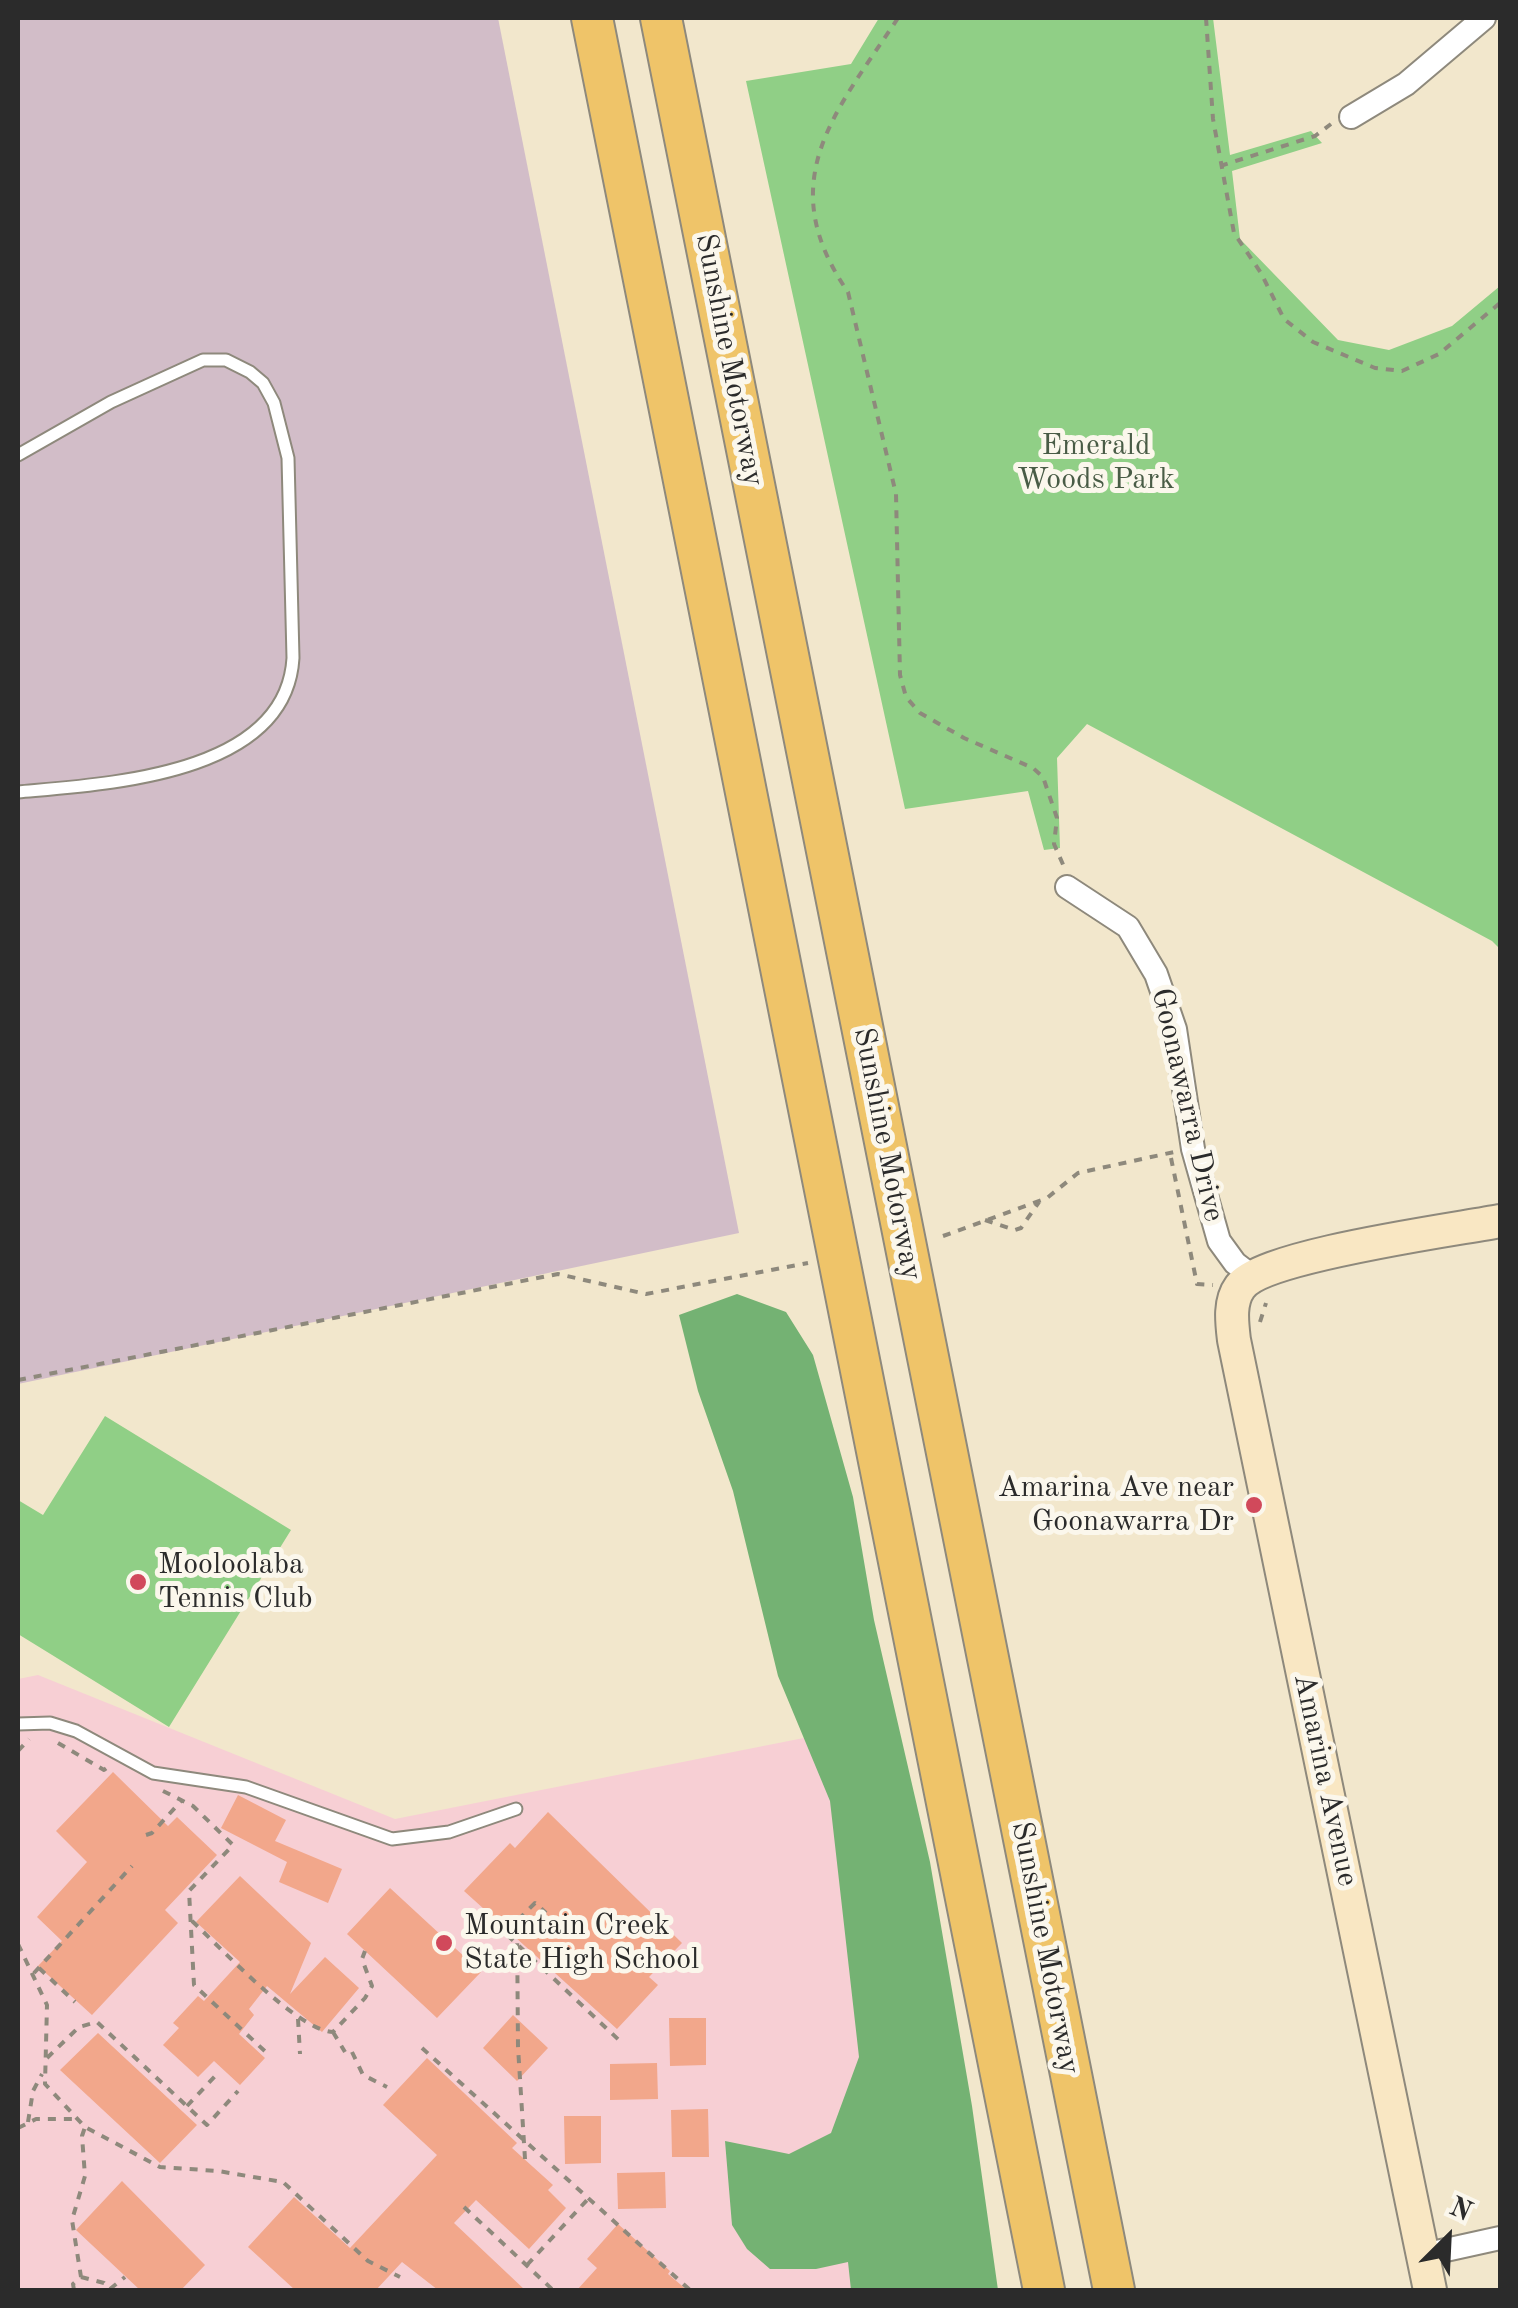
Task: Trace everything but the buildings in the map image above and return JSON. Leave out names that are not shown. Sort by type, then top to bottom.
[{"type":"highway","points":[[592,18],[1044,2290]]},
{"type":"highway","name":"Sunshine Motorway","points":[[661,18],[1110,2272]]},
{"type":"highway","points":[[1110,2272],[1132,2280],[1134,2290]]},
{"type":"street","points":[[1351,117],[1406,84],[1484,18]]},
{"type":"street","name":"Goonawarra Drive","points":[[1067,887],[1128,927],[1156,974],[1175,1028],[1182,1151],[1219,1241],[1235,1263],[1261,1286]]},
{"type":"street","points":[[1261,1286],[1288,1262],[1500,1221]]},
{"type":"street","name":"Amarina Avenue","points":[[1261,1286],[1238,1289],[1232,1306],[1234,1340],[1430,2290]]},
{"type":"street","points":[[1423,2255],[1500,2238]]},
{"type":"lane","points":[[18,456],[112,402],[203,360],[226,360],[250,372],[263,383],[274,403],[288,458],[293,658],[289,685],[276,711],[256,732],[236,745],[170,770],[18,792]]},
{"type":"lane","points":[[18,1724],[50,1723],[76,1731],[153,1773],[246,1787],[392,1839],[449,1832],[516,1808]]},
{"type":"path","points":[[898,18],[832,118],[811,190],[816,227],[848,292],[896,494],[900,674],[906,697],[920,714],[1033,768],[1043,777],[1057,818],[1054,844],[1064,863],[1067,887]]},
{"type":"path","points":[[1206,18],[1206,52],[1220,166],[1234,233],[1261,273],[1284,320],[1313,342],[1375,368],[1402,371],[1439,354],[1500,303]]},
{"type":"path","points":[[1220,166],[1315,136],[1325,126],[1351,117]]},
{"type":"path","points":[[943,1236],[1040,1200],[1059,1191],[1078,1173],[1182,1151],[1197,1284],[1214,1285]]},
{"type":"path","points":[[984,1220],[1015,1230],[1022,1228],[1040,1200]]},
{"type":"path","points":[[18,1380],[558,1274],[646,1294],[817,1261]]},
{"type":"path","points":[[1260,1332],[1261,1286]]},
{"type":"path","points":[[18,1752],[35,1733]]},
{"type":"path","points":[[57,1743],[104,1770],[107,1765],[122,1772]]},
{"type":"path","points":[[152,1786],[194,1806],[232,1845],[189,1891],[194,1985],[270,2056]]},
{"type":"path","points":[[146,1834],[182,1800]]},
{"type":"path","points":[[33,1974],[132,1866]]},
{"type":"path","points":[[525,2159],[518,2047],[517,1921],[534,1903],[546,1913]]},
{"type":"path","points":[[484,1913],[621,2042]]},
{"type":"path","points":[[192,1921],[298,2019],[326,2032],[333,2032],[366,1998],[372,1986],[362,1959],[365,1950]]},
{"type":"path","points":[[18,1944],[48,2005],[46,2060],[33,2091],[28,2122]]},
{"type":"path","points":[[38,1968],[76,2002]]},
{"type":"path","points":[[298,2019],[300,2054]]},
{"type":"path","points":[[46,2060],[79,2027],[97,2022],[207,2125],[238,2091]]},
{"type":"path","points":[[333,2032],[364,2075],[388,2087]]},
{"type":"path","points":[[422,2048],[690,2290]]},
{"type":"path","points":[[43,2073],[50,2092],[85,2127],[160,2166],[282,2182],[368,2261],[400,2277]]},
{"type":"path","points":[[187,2106],[218,2073]]},
{"type":"path","points":[[18,2128],[53,2117],[76,2120]]},
{"type":"path","points":[[81,2277],[72,2220],[85,2176],[85,2127]]},
{"type":"path","points":[[526,2266],[588,2199]]},
{"type":"path","points":[[464,2207],[553,2290]]},
{"type":"path","points":[[81,2277],[110,2290],[125,2277]]},
{"type":"path","points":[[72,2290],[81,2277]]},
{"type":"shaded area","points":[[18,18],[498,18],[739,1233],[18,1384]]},
{"type":"shaded area","name":"Mountain Creek State High School","points":[[38,1675],[395,1819],[839,1731],[899,2290],[18,2290],[18,1679]]},
{"type":"green space","name":"Emerald Woods Park","points":[[879,18],[1213,18],[1230,155],[1311,131],[1322,143],[1232,171],[1240,239],[1338,340],[1389,350],[1452,326],[1500,286],[1500,949],[1492,941],[1087,724],[1057,758],[1060,848],[1044,850],[1028,791],[905,809],[746,81],[851,64]]},
{"type":"green space","points":[[737,1294],[786,1312],[813,1355],[853,1497],[874,1620],[930,1862],[972,2106],[998,2290],[851,2290],[848,2262],[816,2269],[770,2269],[747,2249],[732,2225],[725,2141],[789,2154],[831,2133],[859,2057],[830,1801],[778,1676],[733,1491],[698,1391],[679,1315]]},
{"type":"green space","name":"Mooloolaba Tennis Club","points":[[105,1416],[291,1530],[169,1727],[18,1634],[18,1500],[43,1515]]},
{"type":"place","name":"Amarina Ave near Goonawarra Dr","points":[[1254,1505]]},
{"type":"place","name":"Mooloolaba Tennis Club","points":[[138,1582]]},
{"type":"place","name":"Mountain Creek State High School","points":[[444,1943]]}]
